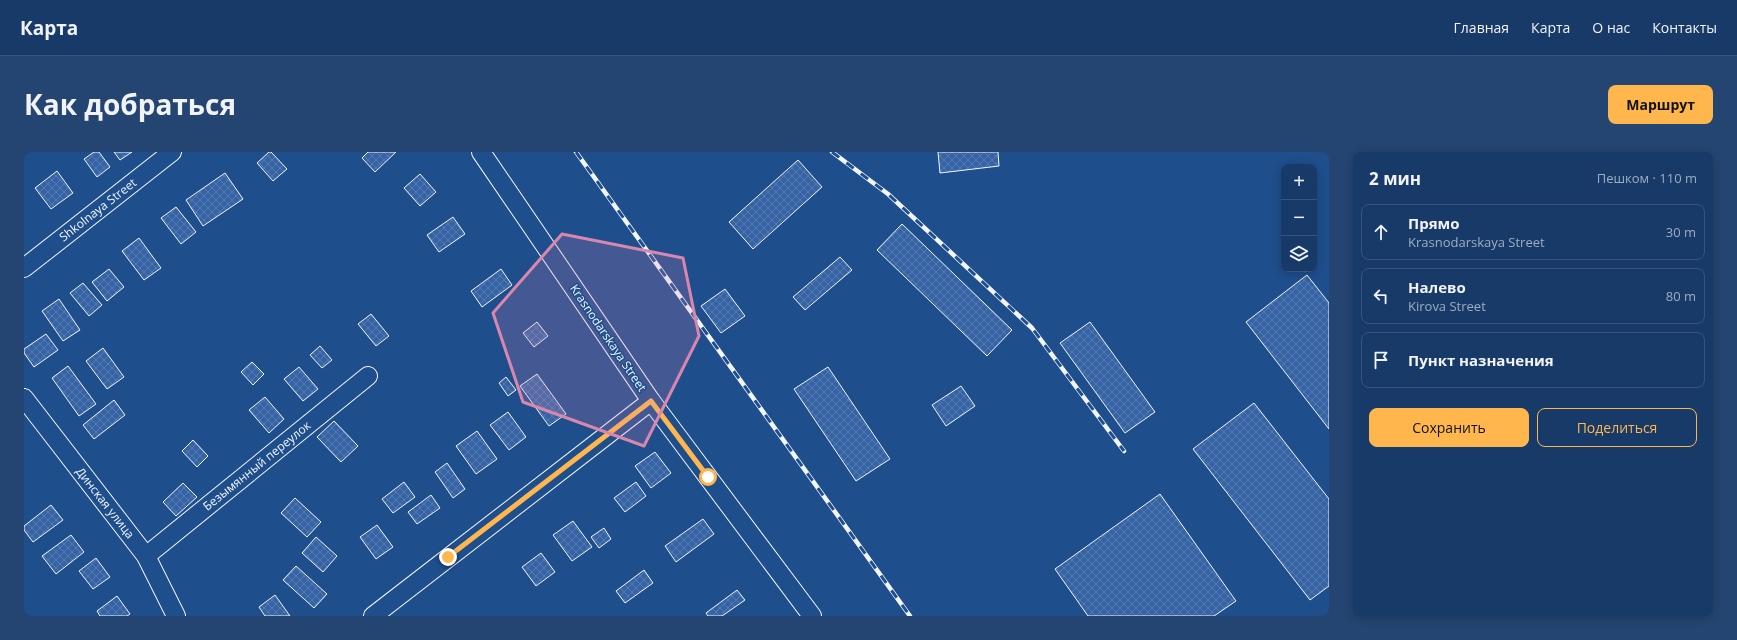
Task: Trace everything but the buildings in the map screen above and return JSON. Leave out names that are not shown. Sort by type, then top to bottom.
[{"type":"street","name":"Krasnodarskaya Street","points":[[481,152],[651,401],[812,616]]},
{"type":"street","name":"Shkolnaya Street","points":[[24,268],[165,154]]},
{"type":"street","name":"Безымянный переулок","points":[[146,556],[368,376]]},
{"type":"street","name":"Динская улица","points":[[24,398],[146,556],[176,616]]},
{"type":"street","points":[[373,616],[651,401]]},
{"type":"highlighted area","points":[[562,234],[683,258],[699,336],[644,446],[523,402],[493,313]]},
{"type":"railway","points":[[576,152],[910,616]]},
{"type":"railway","points":[[832,152],[888,194],[1032,328],[1124,451]]},
{"type":"route","points":[[448,557],[651,401],[708,477]]}]
